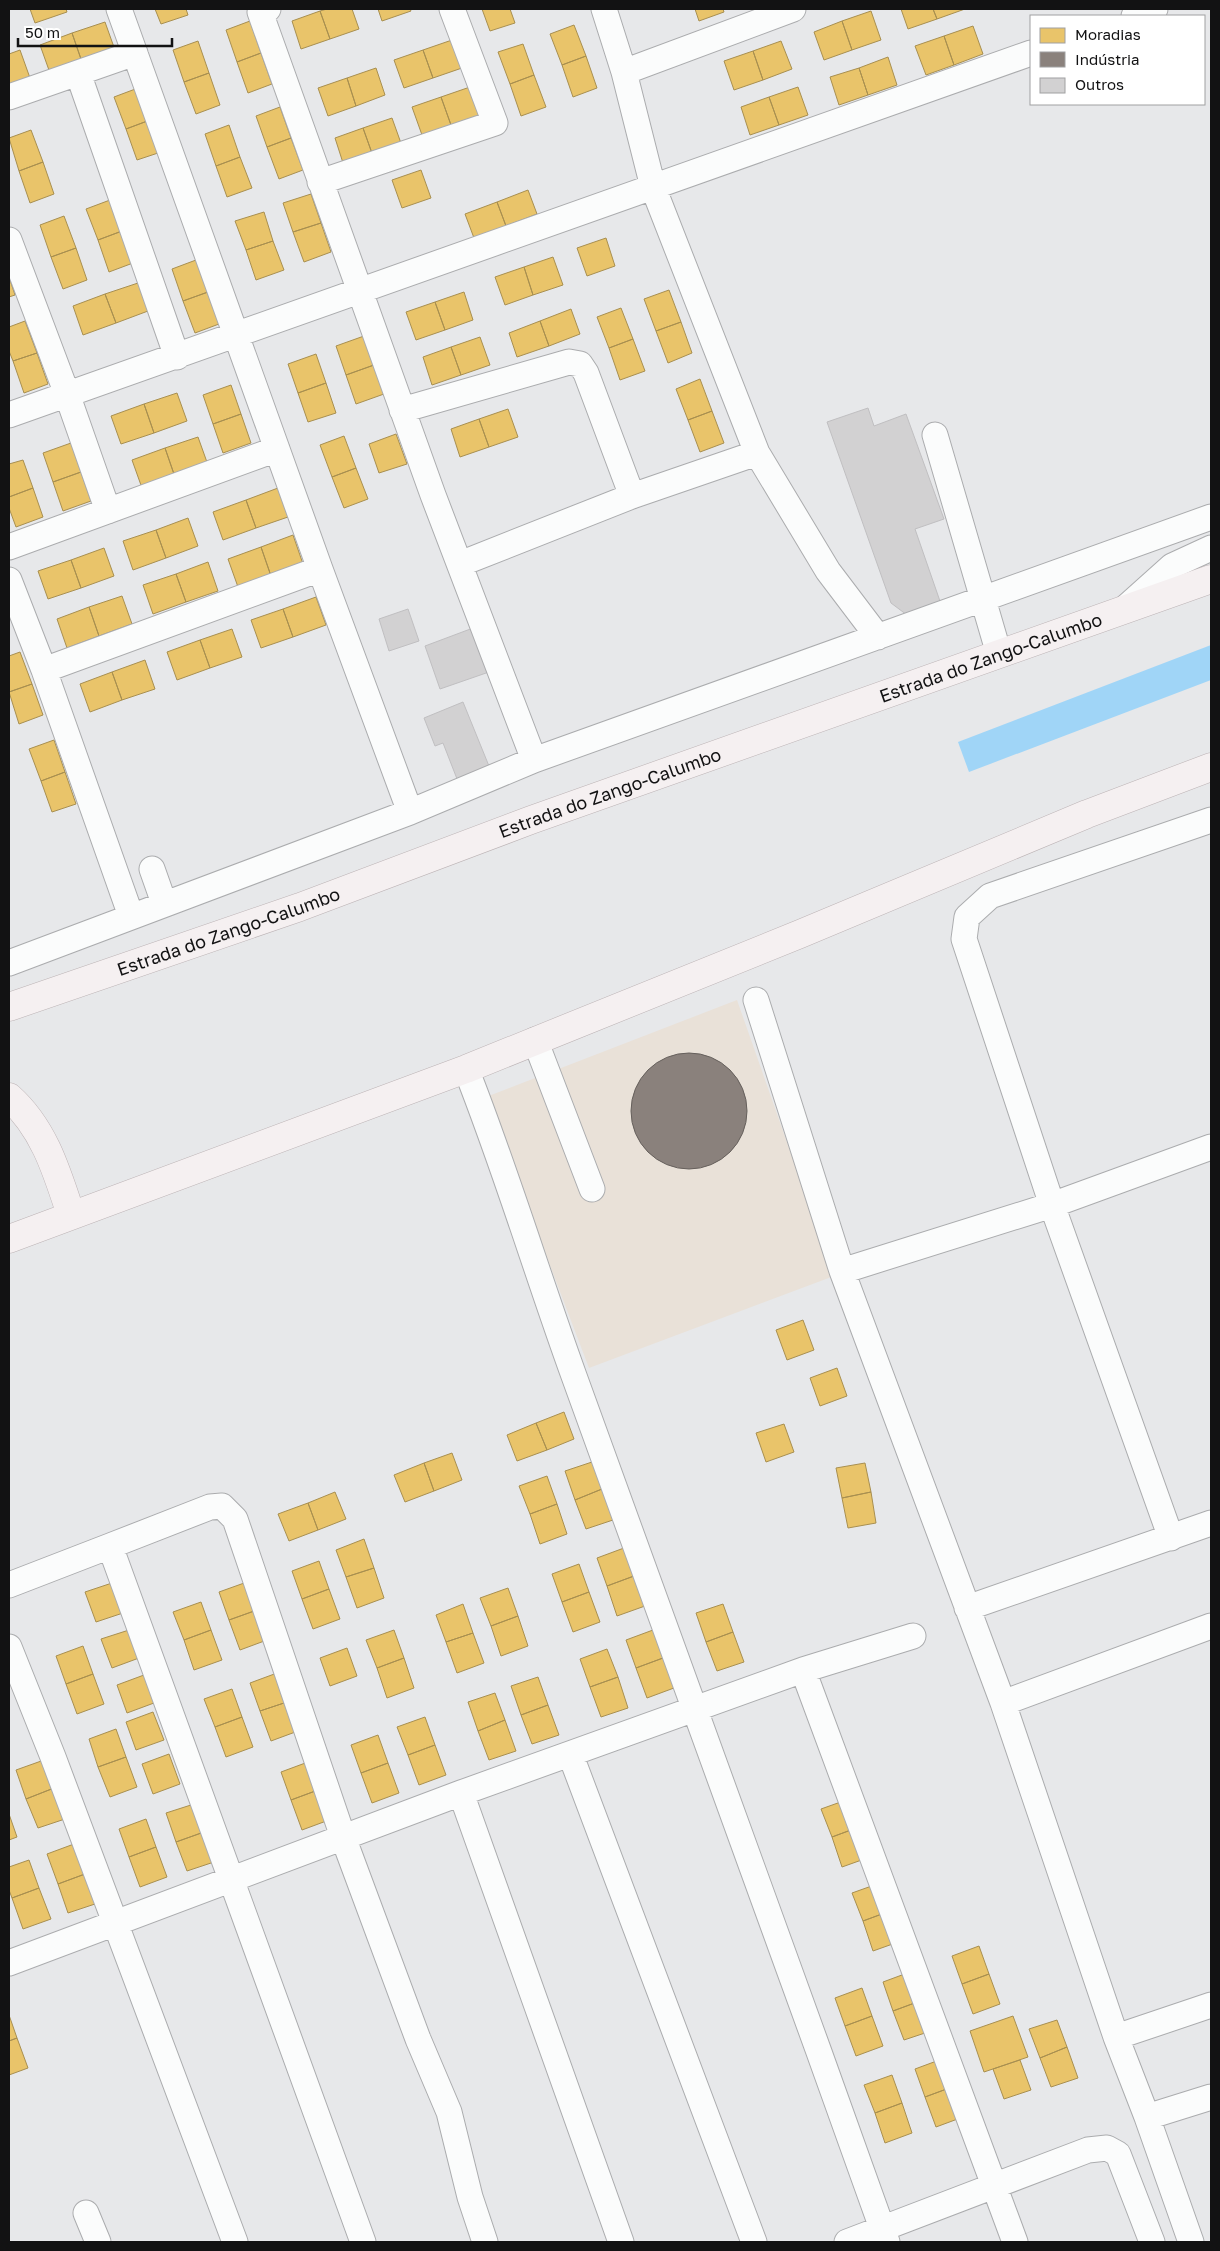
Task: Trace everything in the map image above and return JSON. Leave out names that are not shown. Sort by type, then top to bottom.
[{"type":"main road","name":"Estrada do Zango-Calumbo","points":[[9,1007],[300,908],[540,816],[1211,579]]},
{"type":"main road","points":[[9,1239],[466,1069],[1088,814],[1211,767]]},
{"type":"main road","points":[[9,1097],[32,1120],[57,1171],[71,1215]]},
{"type":"street","points":[[119,9],[238,335],[320,570],[402,815]]},
{"type":"street","points":[[268,9],[260,12],[320,182],[361,291],[402,410],[534,760]]},
{"type":"street","points":[[320,182],[495,123],[452,9]]},
{"type":"street","points":[[604,9],[624,72],[653,187],[756,453],[828,571],[878,637]]},
{"type":"street","points":[[624,72],[793,9]]},
{"type":"street","points":[[1137,15],[1155,9]]},
{"type":"street","points":[[9,97],[135,53]]},
{"type":"street","points":[[9,415],[1030,53]]},
{"type":"street","points":[[78,73],[176,356]]},
{"type":"street","points":[[9,240],[67,394],[108,511]]},
{"type":"street","points":[[402,410],[569,362],[580,364],[586,373],[632,496]]},
{"type":"street","points":[[935,434],[999,654]]},
{"type":"street","points":[[9,547],[277,449]]},
{"type":"street","points":[[460,564],[632,496],[756,453]]},
{"type":"street","points":[[9,963],[164,903],[402,815],[534,760],[1211,517]]},
{"type":"street","points":[[1123,610],[1172,566],[1211,548]]},
{"type":"street","points":[[44,670],[320,570]]},
{"type":"street","points":[[9,580],[44,670],[130,916]]},
{"type":"street","points":[[383,784],[402,815]]},
{"type":"street","points":[[1171,1538],[1052,1205],[964,939],[966,917],[990,896],[1211,820]]},
{"type":"street","points":[[152,869],[164,903]]},
{"type":"street","points":[[756,1000],[842,1271],[1003,1703],[1116,2037],[1147,2117],[1191,2242]]},
{"type":"street","points":[[535,1040],[592,1189]]},
{"type":"street","points":[[466,1069],[488,1126],[573,1373],[885,2236]]},
{"type":"street","points":[[842,1271],[1052,1205],[1211,1147]]},
{"type":"street","points":[[9,1585],[210,1507],[222,1506],[235,1519],[343,1838],[418,2039],[450,2112],[470,2197],[485,2242]]},
{"type":"street","points":[[967,1608],[1211,1523]]},
{"type":"street","points":[[110,1546],[363,2242]]},
{"type":"street","points":[[1003,1703],[1209,1634]]},
{"type":"street","points":[[9,1963],[461,1793],[571,1756],[804,1670],[913,1636]]},
{"type":"street","points":[[9,1647],[53,1757],[235,2242]]},
{"type":"street","points":[[804,1670],[1015,2242]]},
{"type":"street","points":[[571,1756],[754,2242]]},
{"type":"street","points":[[461,1793],[621,2242]]},
{"type":"street","points":[[1116,2037],[1211,2005]]},
{"type":"street","points":[[1147,2117],[1211,2097]]},
{"type":"street","points":[[847,2242],[885,2236],[995,2185],[1088,2150],[1107,2148],[1118,2154],[1152,2242]]},
{"type":"street","points":[[86,2213],[98,2242]]},
{"type":"shaded area","points":[[737,1000],[834,1276],[589,1368],[486,1097]]},
{"type":"water","points":[[1211,645],[1211,680],[969,772],[958,742]]},
{"type":"building: Moradias","points":[[30,9],[66,9],[67,12],[35,23]]},
{"type":"building: Moradias","points":[[155,9],[186,9],[188,15],[161,24]]},
{"type":"building: Moradias","points":[[327,9],[352,9],[359,29],[330,39],[320,11]]},
{"type":"building: Moradias","points":[[378,9],[410,9],[411,11],[382,21]]},
{"type":"building: Moradias","points":[[482,9],[510,9],[515,23],[490,31]]},
{"type":"building: Moradias","points":[[695,9],[723,9],[724,12],[699,21]]},
{"type":"building: Moradias","points":[[901,9],[933,9],[937,19],[908,29]]},
{"type":"building: Moradias","points":[[933,9],[965,9],[937,19]]},
{"type":"building: Moradias","points":[[320,11],[330,39],[301,49],[292,21]]},
{"type":"building: Moradias","points":[[871,11],[881,40],[852,50],[842,21]]},
{"type":"building: Moradias","points":[[250,21],[261,53],[237,62],[226,30]]},
{"type":"building: Moradias","points":[[842,21],[852,50],[824,60],[814,32]]},
{"type":"building: Moradias","points":[[105,22],[115,50],[82,62],[72,33]]},
{"type":"building: Moradias","points":[[574,25],[586,56],[562,65],[550,34]]},
{"type":"building: Moradias","points":[[973,26],[983,54],[954,65],[944,36]]},
{"type":"building: Moradias","points":[[72,33],[82,62],[50,73],[40,45]]},
{"type":"building: Moradias","points":[[944,36],[954,65],[926,75],[915,46]]},
{"type":"building: Moradias","points":[[452,40],[462,68],[433,78],[423,50]]},
{"type":"building: Moradias","points":[[198,41],[209,73],[184,82],[173,50]]},
{"type":"building: Moradias","points":[[781,41],[792,69],[763,80],[753,51]]},
{"type":"building: Moradias","points":[[523,44],[534,75],[510,84],[498,52]]},
{"type":"building: Moradias","points":[[20,50],[30,78],[9,86],[9,54]]},
{"type":"building: Moradias","points":[[423,50],[433,78],[404,88],[394,60]]},
{"type":"building: Moradias","points":[[753,51],[763,80],[734,90],[724,61]]},
{"type":"building: Moradias","points":[[261,53],[272,84],[248,93],[237,62]]},
{"type":"building: Moradias","points":[[586,56],[597,88],[573,97],[562,65]]},
{"type":"building: Moradias","points":[[888,57],[897,85],[868,95],[859,68]]},
{"type":"building: Moradias","points":[[376,68],[385,95],[356,106],[347,78]]},
{"type":"building: Moradias","points":[[859,68],[868,95],[839,105],[830,77]]},
{"type":"building: Moradias","points":[[209,73],[220,105],[196,114],[184,82]]},
{"type":"building: Moradias","points":[[534,75],[546,107],[521,116],[510,84]]},
{"type":"building: Moradias","points":[[347,78],[356,106],[328,116],[318,88]]},
{"type":"building: Moradias","points":[[470,87],[480,115],[451,125],[441,97]]},
{"type":"building: Moradias","points":[[798,87],[808,115],[779,125],[769,97]]},
{"type":"building: Moradias","points":[[138,88],[150,120],[126,129],[114,97]]},
{"type":"building: Moradias","points":[[441,97],[451,125],[422,135],[412,107]]},
{"type":"building: Moradias","points":[[769,97],[779,125],[750,135],[741,107]]},
{"type":"building: Moradias","points":[[280,107],[291,138],[267,147],[256,116]]},
{"type":"building: Moradias","points":[[392,118],[402,146],[373,156],[363,128]]},
{"type":"building: Moradias","points":[[150,120],[161,152],[137,160],[126,129]]},
{"type":"building: Moradias","points":[[229,125],[240,157],[216,166],[205,134]]},
{"type":"building: Moradias","points":[[363,128],[373,156],[344,166],[335,138]]},
{"type":"building: Moradias","points":[[31,130],[43,162],[19,171],[9,138]]},
{"type":"building: Moradias","points":[[291,138],[303,170],[279,179],[267,147]]},
{"type":"building: Moradias","points":[[240,157],[252,188],[227,197],[216,166]]},
{"type":"building: Moradias","points":[[43,162],[54,194],[30,203],[19,171]]},
{"type":"building: Moradias","points":[[421,170],[431,198],[402,208],[392,180]]},
{"type":"building: Moradias","points":[[528,190],[537,214],[506,226],[497,202]]},
{"type":"building: Moradias","points":[[311,194],[321,223],[293,232],[283,203]]},
{"type":"building: Moradias","points":[[110,200],[122,231],[98,240],[86,209]]},
{"type":"building: Moradias","points":[[497,202],[506,226],[474,238],[465,214]]},
{"type":"building: Moradias","points":[[264,212],[273,241],[246,250],[235,221]]},
{"type":"building: Moradias","points":[[64,216],[76,248],[51,257],[40,225]]},
{"type":"building: Moradias","points":[[321,223],[331,252],[304,262],[293,232]]},
{"type":"building: Moradias","points":[[122,231],[133,263],[109,272],[98,240]]},
{"type":"building: Moradias","points":[[606,238],[615,266],[587,276],[577,248]]},
{"type":"building: Moradias","points":[[273,241],[284,270],[256,280],[246,250]]},
{"type":"building: Moradias","points":[[76,248],[87,280],[63,289],[51,257]]},
{"type":"building: Moradias","points":[[553,257],[563,285],[533,295],[524,267]]},
{"type":"building: Moradias","points":[[196,260],[208,292],[183,301],[172,269]]},
{"type":"building: Moradias","points":[[524,267],[533,295],[505,305],[495,277]]},
{"type":"building: Moradias","points":[[9,277],[15,295],[9,297]]},
{"type":"building: Moradias","points":[[138,283],[148,311],[116,323],[105,294]]},
{"type":"building: Moradias","points":[[669,290],[681,322],[656,331],[644,299]]},
{"type":"building: Moradias","points":[[208,292],[219,324],[195,333],[183,301]]},
{"type":"building: Moradias","points":[[464,292],[473,320],[445,330],[435,302]]},
{"type":"building: Moradias","points":[[105,294],[116,323],[83,335],[73,306]]},
{"type":"building: Moradias","points":[[435,302],[445,330],[416,340],[406,312]]},
{"type":"building: Moradias","points":[[621,308],[633,339],[609,348],[597,317]]},
{"type":"building: Moradias","points":[[571,309],[580,334],[549,346],[540,321]]},
{"type":"building: Moradias","points":[[25,321],[37,353],[13,361],[9,351],[9,327]]},
{"type":"building: Moradias","points":[[540,321],[549,346],[517,357],[509,333]]},
{"type":"building: Moradias","points":[[681,322],[692,353],[668,363],[656,331]]},
{"type":"building: Moradias","points":[[364,336],[374,365],[346,375],[336,346]]},
{"type":"building: Moradias","points":[[480,337],[490,365],[461,375],[451,347]]},
{"type":"building: Moradias","points":[[633,339],[645,371],[620,380],[609,348]]},
{"type":"building: Moradias","points":[[451,347],[461,375],[432,385],[423,357]]},
{"type":"building: Moradias","points":[[37,353],[48,384],[24,393],[13,361]]},
{"type":"building: Moradias","points":[[316,354],[326,383],[298,393],[288,364]]},
{"type":"building: Moradias","points":[[374,365],[384,394],[356,404],[346,375]]},
{"type":"building: Moradias","points":[[700,379],[712,411],[688,420],[676,389]]},
{"type":"building: Moradias","points":[[326,383],[336,413],[308,422],[298,393]]},
{"type":"building: Moradias","points":[[231,385],[241,414],[213,424],[203,395]]},
{"type":"building: Moradias","points":[[177,393],[187,421],[154,433],[144,404]]},
{"type":"building: Moradias","points":[[144,404],[154,433],[121,444],[111,416]]},
{"type":"building: Moradias","points":[[508,409],[518,437],[489,447],[479,419]]},
{"type":"building: Moradias","points":[[712,411],[724,443],[700,452],[688,420]]},
{"type":"building: Moradias","points":[[241,414],[251,443],[223,453],[213,424]]},
{"type":"building: Moradias","points":[[479,419],[489,447],[460,457],[451,429]]},
{"type":"building: Moradias","points":[[396,434],[407,464],[379,473],[369,444]]},
{"type":"building: Moradias","points":[[344,436],[356,468],[332,477],[320,445]]},
{"type":"building: Moradias","points":[[198,437],[208,465],[175,477],[165,448]]},
{"type":"building: Moradias","points":[[71,443],[81,472],[53,482],[43,453]]},
{"type":"building: Moradias","points":[[165,448],[175,477],[142,488],[132,460]]},
{"type":"building: Moradias","points":[[23,460],[33,488],[9,497],[9,464]]},
{"type":"building: Moradias","points":[[356,468],[368,499],[344,508],[332,477]]},
{"type":"building: Moradias","points":[[81,472],[91,501],[63,511],[53,482]]},
{"type":"building: Moradias","points":[[33,488],[43,517],[16,527],[9,508],[9,497]]},
{"type":"building: Moradias","points":[[278,488],[288,517],[256,528],[246,500]]},
{"type":"building: Moradias","points":[[246,500],[256,528],[223,540],[213,512]]},
{"type":"building: Moradias","points":[[188,518],[198,546],[166,558],[156,530]]},
{"type":"building: Moradias","points":[[156,530],[166,558],[133,570],[123,541]]},
{"type":"building: Moradias","points":[[293,535],[303,564],[271,576],[261,547]]},
{"type":"building: Moradias","points":[[261,547],[271,576],[238,587],[228,559]]},
{"type":"building: Moradias","points":[[104,548],[114,576],[81,588],[71,560]]},
{"type":"building: Moradias","points":[[71,560],[81,588],[48,599],[38,571]]},
{"type":"building: Moradias","points":[[208,562],[218,591],[186,602],[176,574]]},
{"type":"building: Moradias","points":[[176,574],[186,602],[153,614],[143,585]]},
{"type":"building: Moradias","points":[[122,596],[132,624],[99,636],[89,607]]},
{"type":"building: Moradias","points":[[316,597],[326,625],[293,637],[283,609]]},
{"type":"building: Moradias","points":[[89,607],[99,636],[67,648],[57,619]]},
{"type":"building: Moradias","points":[[283,609],[293,637],[261,648],[251,620]]},
{"type":"building: Moradias","points":[[232,629],[242,657],[210,668],[200,640]]},
{"type":"building: Moradias","points":[[200,640],[210,668],[177,680],[167,652]]},
{"type":"building: Moradias","points":[[20,652],[32,684],[9,692],[9,656]]},
{"type":"building: Moradias","points":[[145,660],[155,689],[122,700],[112,672]]},
{"type":"building: Moradias","points":[[112,672],[122,700],[90,712],[80,684]]},
{"type":"building: Moradias","points":[[32,684],[43,715],[19,724],[9,692]]},
{"type":"building: Moradias","points":[[54,740],[65,772],[41,781],[29,749]]},
{"type":"building: Moradias","points":[[65,772],[76,804],[52,812],[41,781]]},
{"type":"building: Moradias","points":[[803,1320],[814,1350],[787,1360],[776,1330]]},
{"type":"building: Moradias","points":[[837,1368],[847,1396],[820,1406],[810,1378]]},
{"type":"building: Moradias","points":[[564,1412],[574,1439],[547,1450],[536,1423]]},
{"type":"building: Moradias","points":[[536,1423],[547,1450],[517,1461],[507,1435]]},
{"type":"building: Moradias","points":[[784,1424],[794,1452],[766,1462],[756,1433]]},
{"type":"building: Moradias","points":[[452,1453],[462,1480],[434,1491],[424,1463]]},
{"type":"building: Moradias","points":[[592,1462],[602,1489],[575,1500],[565,1471]]},
{"type":"building: Moradias","points":[[424,1463],[434,1491],[405,1502],[394,1475]]},
{"type":"building: Moradias","points":[[865,1463],[871,1492],[842,1498],[836,1468]]},
{"type":"building: Moradias","points":[[547,1476],[557,1504],[530,1514],[519,1486]]},
{"type":"building: Moradias","points":[[602,1489],[613,1520],[586,1529],[575,1500]]},
{"type":"building: Moradias","points":[[335,1492],[346,1519],[318,1530],[308,1503]]},
{"type":"building: Moradias","points":[[871,1492],[876,1523],[848,1528],[842,1498]]},
{"type":"building: Moradias","points":[[308,1503],[318,1530],[289,1541],[278,1514]]},
{"type":"building: Moradias","points":[[557,1504],[567,1534],[540,1544],[530,1514]]},
{"type":"building: Moradias","points":[[364,1539],[374,1568],[346,1577],[336,1550]]},
{"type":"building: Moradias","points":[[624,1548],[634,1576],[607,1586],[597,1558]]},
{"type":"building: Moradias","points":[[319,1561],[329,1589],[302,1599],[292,1571]]},
{"type":"building: Moradias","points":[[579,1564],[589,1592],[562,1602],[552,1574]]},
{"type":"building: Moradias","points":[[374,1568],[384,1598],[357,1608],[346,1577]]},
{"type":"building: Moradias","points":[[634,1576],[645,1606],[617,1616],[607,1586]]},
{"type":"building: Moradias","points":[[247,1582],[257,1610],[229,1620],[219,1592]]},
{"type":"building: Moradias","points":[[112,1583],[123,1613],[96,1622],[85,1592]]},
{"type":"building: Moradias","points":[[508,1588],[518,1616],[491,1626],[480,1598]]},
{"type":"building: Moradias","points":[[329,1589],[340,1619],[313,1629],[302,1599]]},
{"type":"building: Moradias","points":[[589,1592],[600,1622],[573,1632],[562,1602]]},
{"type":"building: Moradias","points":[[201,1602],[211,1630],[184,1640],[173,1612]]},
{"type":"building: Moradias","points":[[463,1604],[473,1633],[446,1642],[436,1615]]},
{"type":"building: Moradias","points":[[723,1604],[733,1632],[706,1642],[696,1613]]},
{"type":"building: Moradias","points":[[257,1610],[267,1640],[240,1650],[229,1620]]},
{"type":"building: Moradias","points":[[518,1616],[528,1646],[501,1656],[491,1626]]},
{"type":"building: Moradias","points":[[129,1630],[139,1658],[112,1668],[101,1639]]},
{"type":"building: Moradias","points":[[211,1630],[222,1660],[194,1670],[184,1640]]},
{"type":"building: Moradias","points":[[394,1630],[404,1658],[377,1668],[366,1640]]},
{"type":"building: Moradias","points":[[653,1630],[663,1658],[636,1668],[626,1640]]},
{"type":"building: Moradias","points":[[733,1632],[744,1662],[717,1671],[706,1642]]},
{"type":"building: Moradias","points":[[473,1633],[484,1663],[457,1673],[446,1642]]},
{"type":"building: Moradias","points":[[83,1646],[93,1674],[66,1684],[56,1656]]},
{"type":"building: Moradias","points":[[347,1648],[357,1676],[330,1686],[320,1658]]},
{"type":"building: Moradias","points":[[607,1649],[618,1677],[590,1687],[580,1659]]},
{"type":"building: Moradias","points":[[404,1658],[414,1688],[387,1698],[377,1668]]},
{"type":"building: Moradias","points":[[663,1658],[674,1688],[647,1698],[636,1668]]},
{"type":"building: Moradias","points":[[277,1673],[287,1702],[260,1711],[250,1683]]},
{"type":"building: Moradias","points":[[93,1674],[104,1704],[77,1714],[66,1684]]},
{"type":"building: Moradias","points":[[144,1675],[154,1703],[127,1713],[117,1685]]},
{"type":"building: Moradias","points":[[538,1677],[548,1705],[521,1715],[511,1686]]},
{"type":"building: Moradias","points":[[618,1677],[628,1708],[601,1717],[590,1687]]},
{"type":"building: Moradias","points":[[232,1689],[242,1717],[215,1727],[204,1699]]},
{"type":"building: Moradias","points":[[495,1693],[505,1720],[478,1731],[468,1702]]},
{"type":"building: Moradias","points":[[287,1702],[298,1731],[271,1741],[260,1711]]},
{"type":"building: Moradias","points":[[548,1705],[559,1735],[532,1744],[521,1715]]},
{"type":"building: Moradias","points":[[153,1712],[164,1740],[136,1750],[126,1722]]},
{"type":"building: Moradias","points":[[242,1717],[253,1747],[226,1757],[215,1727]]},
{"type":"building: Moradias","points":[[425,1717],[435,1745],[408,1755],[397,1727]]},
{"type":"building: Moradias","points":[[505,1720],[516,1751],[489,1760],[478,1731]]},
{"type":"building: Moradias","points":[[116,1729],[126,1757],[98,1767],[89,1739]]},
{"type":"building: Moradias","points":[[378,1735],[388,1763],[361,1773],[351,1745]]},
{"type":"building: Moradias","points":[[435,1745],[446,1775],[419,1785],[408,1755]]},
{"type":"building: Moradias","points":[[169,1754],[180,1784],[153,1794],[142,1764]]},
{"type":"building: Moradias","points":[[126,1757],[137,1787],[110,1797],[98,1767]]},
{"type":"building: Moradias","points":[[44,1760],[54,1788],[26,1799],[16,1770]]},
{"type":"building: Moradias","points":[[308,1762],[318,1790],[291,1800],[281,1772]]},
{"type":"building: Moradias","points":[[388,1763],[399,1793],[372,1803],[361,1773]]},
{"type":"building: Moradias","points":[[54,1788],[65,1819],[38,1828],[26,1799]]},
{"type":"building: Moradias","points":[[318,1790],[329,1820],[302,1830],[291,1800]]},
{"type":"building: Moradias","points":[[849,1799],[859,1827],[832,1837],[821,1809]]},
{"type":"building: Moradias","points":[[194,1804],[204,1832],[176,1842],[166,1813]]},
{"type":"building: Moradias","points":[[9,1814],[17,1837],[9,1840]]},
{"type":"building: Moradias","points":[[146,1819],[156,1847],[129,1857],[119,1829]]},
{"type":"building: Moradias","points":[[859,1827],[870,1857],[842,1867],[832,1837]]},
{"type":"building: Moradias","points":[[204,1832],[214,1862],[187,1871],[176,1842]]},
{"type":"building: Moradias","points":[[74,1844],[85,1874],[58,1884],[47,1854]]},
{"type":"building: Moradias","points":[[156,1847],[167,1877],[140,1887],[129,1857]]},
{"type":"building: Moradias","points":[[29,1860],[39,1888],[12,1898],[9,1890],[9,1867]]},
{"type":"building: Moradias","points":[[85,1874],[95,1904],[68,1913],[58,1884]]},
{"type":"building: Moradias","points":[[880,1883],[890,1911],[863,1921],[852,1893]]},
{"type":"building: Moradias","points":[[39,1888],[51,1919],[23,1929],[12,1898]]},
{"type":"building: Moradias","points":[[890,1911],[901,1941],[873,1951],[863,1921]]},
{"type":"building: Moradias","points":[[979,1946],[989,1974],[962,1984],[952,1956]]},
{"type":"building: Moradias","points":[[910,1972],[920,2001],[893,2011],[883,1982]]},
{"type":"building: Moradias","points":[[989,1974],[1000,2004],[973,2014],[962,1984]]},
{"type":"building: Moradias","points":[[862,1988],[872,2016],[845,2026],[835,1998]]},
{"type":"building: Moradias","points":[[920,2001],[931,2031],[904,2040],[893,2011]]},
{"type":"building: Moradias","points":[[9,2015],[17,2038],[9,2041]]},
{"type":"building: Moradias","points":[[872,2016],[883,2046],[856,2056],[845,2026]]},
{"type":"building: Moradias","points":[[1013,2016],[1028,2057],[984,2072],[970,2031]]},
{"type":"building: Moradias","points":[[1057,2020],[1067,2047],[1040,2058],[1029,2029]]},
{"type":"building: Moradias","points":[[17,2038],[28,2068],[9,2075],[9,2041]]},
{"type":"building: Moradias","points":[[1067,2047],[1078,2078],[1051,2087],[1040,2058]]},
{"type":"building: Moradias","points":[[942,2059],[952,2087],[925,2097],[915,2069]]},
{"type":"building: Moradias","points":[[1020,2060],[1031,2090],[1004,2099],[993,2069]]},
{"type":"building: Moradias","points":[[892,2075],[902,2103],[875,2113],[864,2085]]},
{"type":"building: Moradias","points":[[952,2087],[963,2117],[936,2127],[925,2097]]},
{"type":"building: Moradias","points":[[902,2103],[912,2133],[885,2143],[875,2113]]},
{"type":"building: Indústria","points":[[689,1053],[711,1058],[730,1070],[742,1089],[747,1111],[742,1133],[730,1152],[711,1164],[689,1169],[667,1164],[648,1152],[636,1133],[631,1111],[636,1089],[648,1070],[667,1058]]},
{"type":"building: Outros","points":[[868,408],[874,426],[906,414],[944,519],[915,529],[942,607],[911,618],[891,603],[827,422]]},
{"type":"building: Outros","points":[[408,609],[419,641],[389,651],[379,619]]},
{"type":"building: Outros","points":[[473,628],[489,672],[440,689],[425,646]]},
{"type":"building: Outros","points":[[463,702],[491,771],[459,784],[443,743],[435,746],[424,718]]}]
